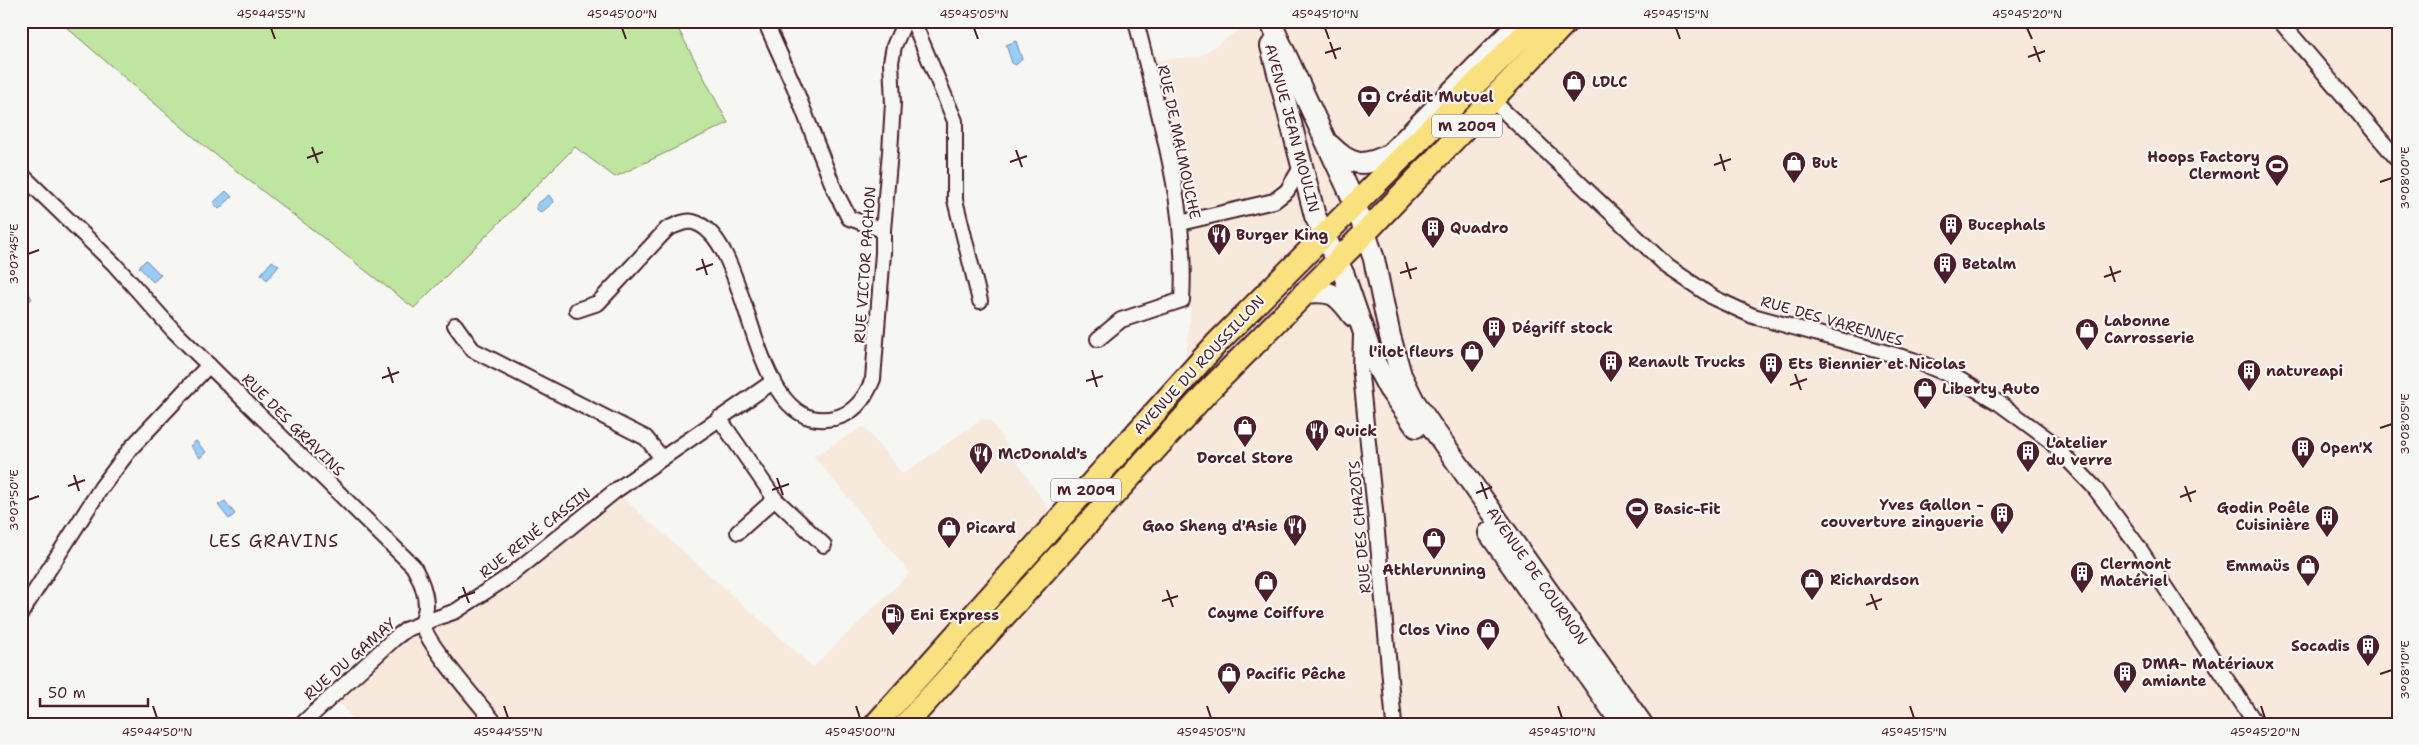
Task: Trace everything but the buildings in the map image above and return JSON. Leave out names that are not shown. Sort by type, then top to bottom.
[{"type":"main road","name":"AVENUE JEAN MOULIN","points":[[1260,21],[1272,48],[1314,211],[1323,235],[1337,259]]},
{"type":"main road","name":"AVENUE JEAN MOULIN","points":[[1270,21],[1322,137],[1356,206],[1366,232]]},
{"type":"main road","points":[[1322,137],[1343,158],[1355,163],[1368,163],[1379,160],[1406,146],[1521,21]]},
{"type":"main road","name":"AVENUE DU ROUSSILLON","points":[[876,724],[1217,342],[1323,235],[1356,206],[1406,146],[1538,21]]},
{"type":"main road","name":"AVENUE DU ROUSSILLON","points":[[906,724],[1208,390],[1366,232],[1567,21]]},
{"type":"main road","name":"AVENUE DE COURNON","points":[[1366,232],[1374,259],[1394,354],[1401,375],[1414,401],[1642,724]]},
{"type":"main road","name":"AVENUE DE COURNON","points":[[1337,259],[1361,327],[1366,363],[1389,389],[1622,724]]},
{"type":"main road","points":[[1303,293],[1325,292],[1335,295],[1361,327]]},
{"type":"street","points":[[765,21],[794,86],[835,191],[849,218],[882,230]]},
{"type":"street","name":"RUE VICTOR PACHON","points":[[774,381],[783,398],[791,407],[810,418],[822,420],[836,418],[850,412],[867,394],[874,371],[883,253],[882,230],[893,103],[891,62],[894,46],[905,21]]},
{"type":"street","points":[[913,21],[956,120],[955,200],[980,301]]},
{"type":"street","name":"RUE DE MALMOUCHE","points":[[1098,339],[1121,320],[1182,300],[1184,273],[1180,223],[1166,147],[1136,21]]},
{"type":"street","points":[[2280,21],[2398,160]]},
{"type":"street","name":"RUE DES VARENNES","points":[[1492,100],[1668,267],[1714,298],[1753,316],[1913,360],[1957,378],[1998,403],[2050,440],[2094,487],[2137,545],[2256,724]]},
{"type":"street","points":[[1180,223],[1274,201],[1287,191],[1302,166]]},
{"type":"street","name":"RUE DES GRAVINS","points":[[21,174],[114,264],[173,330],[413,566],[420,578],[424,591],[426,606],[423,625]]},
{"type":"street","points":[[577,310],[598,303],[667,228],[692,222],[706,229],[717,241],[726,256],[762,355],[774,381]]},
{"type":"street","points":[[455,325],[473,350],[646,438],[662,458]]},
{"type":"street","points":[[1366,363],[1394,354]]},
{"type":"street","name":"RUE DES CHAZOTS","points":[[1366,363],[1363,400],[1394,724]]},
{"type":"street","points":[[21,613],[101,488],[131,448],[209,365]]},
{"type":"street","name":"RUE RENÉ CASSIN","points":[[423,625],[456,611],[511,575],[615,491],[774,381]]},
{"type":"street","points":[[719,418],[776,499],[824,545]]},
{"type":"street","points":[[738,532],[776,499]]},
{"type":"street","points":[[423,625],[437,650],[496,724]]},
{"type":"street","name":"RUE DU GAMAY","points":[[302,724],[395,638],[407,629],[423,625]]},
{"type":"shaded area","points":[[1252,21],[2398,21],[2398,724],[358,724],[333,695],[395,638],[456,611],[615,491],[813,667],[910,573],[814,456],[864,427],[903,474],[982,419],[991,421],[1062,530],[1168,413],[1186,358],[1192,290],[1175,133],[1154,60],[1199,57]]},
{"type":"green space","points":[[59,21],[674,21],[728,123],[615,177],[575,147],[414,308],[203,145]]},
{"type":"water","points":[[1016,41],[1022,59],[1016,65],[1012,63],[1006,45]]},
{"type":"water","points":[[226,191],[232,197],[219,209],[213,203]]},
{"type":"water","points":[[549,195],[554,202],[542,212],[539,211],[536,208],[537,204]]},
{"type":"water","points":[[146,260],[161,275],[153,282],[139,267]]},
{"type":"water","points":[[272,261],[279,266],[267,280],[261,274]]},
{"type":"water","points":[[24,285],[32,299],[24,304],[21,300],[21,286]]},
{"type":"water","points":[[196,441],[206,452],[200,458],[190,446]]},
{"type":"water","points":[[225,501],[235,514],[229,519],[218,505]]},
{"type":"place","name":"LDLC","points":[[1574,103]]},
{"type":"place","name":"Crédit Mutuel","points":[[1369,118]]},
{"type":"place","name":"But","points":[[1794,184]]},
{"type":"place","name":"Hoops Factory Clermont","points":[[2277,187]]},
{"type":"place","name":"Bucephals","points":[[1951,246]]},
{"type":"place","name":"Quadro","points":[[1433,249]]},
{"type":"place","name":"Burger King","points":[[1219,256]]},
{"type":"place","name":"Betalm","points":[[1945,285]]},
{"type":"place","name":"Dégriff stock","points":[[1494,349]]},
{"type":"place","name":"Labonne Carrosserie","points":[[2087,351]]},
{"type":"place","name":"l'ilot fleurs","points":[[1472,373]]},
{"type":"place","name":"Renault Trucks","points":[[1611,383]]},
{"type":"place","name":"Ets Biennier et Nicolas","points":[[1771,385]]},
{"type":"place","name":"natureapi","points":[[2249,392]]},
{"type":"place","name":"Liberty Auto","points":[[1925,410]]},
{"type":"place","name":"Dorcel Store","points":[[1245,448]]},
{"type":"place","name":"Quick","points":[[1317,452]]},
{"type":"place","name":"Open'X","points":[[2303,469]]},
{"type":"place","name":"L'atelier du verre","points":[[2028,473]]},
{"type":"place","name":"McDonald's","points":[[981,475]]},
{"type":"place","name":"Basic-Fit","points":[[1637,530]]},
{"type":"place","name":"Yves Gallon - couverture zinguerie","points":[[2002,535]]},
{"type":"place","name":"Godin Poêle Cuisinière","points":[[2327,538]]},
{"type":"place","name":"Gao Sheng d'Asie","points":[[1295,547]]},
{"type":"place","name":"Picard","points":[[949,549]]},
{"type":"place","name":"Athlerunning","points":[[1434,560]]},
{"type":"place","name":"Emmaüs","points":[[2308,587]]},
{"type":"place","name":"Clermont Matériel","points":[[2082,594]]},
{"type":"place","name":"Richardson","points":[[1812,601]]},
{"type":"place","name":"Cayme Coiffure","points":[[1266,603]]},
{"type":"place","name":"Eni Express","points":[[893,636]]},
{"type":"place","name":"Clos Vino","points":[[1488,651]]},
{"type":"place","name":"Socadis","points":[[2368,667]]},
{"type":"place","name":"DMA- Matériaux amiante","points":[[2125,694]]},
{"type":"place","name":"Pacific Pêche","points":[[1229,695]]},
{"type":"district","name":"LES GRAVINS","points":[[274,541]]}]
